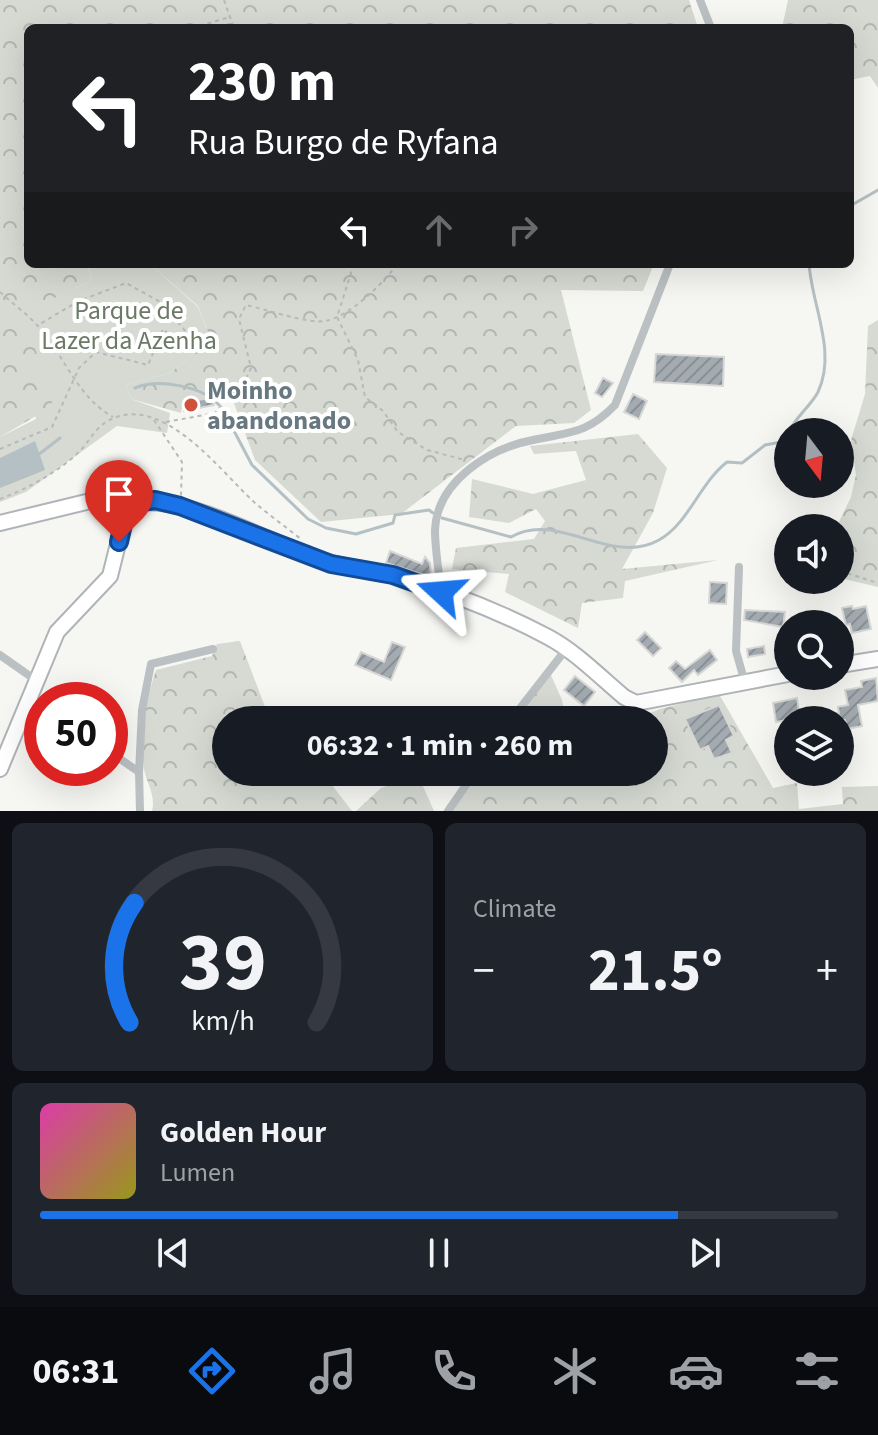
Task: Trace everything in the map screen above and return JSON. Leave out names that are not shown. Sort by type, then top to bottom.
[{"type":"main road","points":[[0,523],[115,495],[135,503],[155,500],[180,506],[347,569],[393,575],[544,635],[567,648],[624,697],[636,703],[774,677]]},
{"type":"main road","points":[[0,769],[57,632],[110,576],[125,516],[135,503]]},
{"type":"main road","points":[[854,663],[878,659]]},
{"type":"street","points":[[700,0],[709,24]]},
{"type":"street","points":[[441,592],[435,528],[441,503],[471,467],[505,445],[575,434],[600,420],[615,405],[668,268]]},
{"type":"street","points":[[739,567],[736,651],[745,683]]},
{"type":"street","points":[[522,706],[567,648]]},
{"type":"street","points":[[140,811],[142,710],[151,664],[213,649]]},
{"type":"street","points":[[0,655],[38,681]]},
{"type":"street","points":[[19,722],[24,723]]},
{"type":"street","points":[[128,765],[139,773]]},
{"type":"street","points":[[448,811],[465,786]]},
{"type":"path","points":[[224,0],[233,24]]},
{"type":"path","points":[[206,24],[230,17]]},
{"type":"path","points":[[349,268],[351,273],[337,317],[358,360],[365,397],[383,411],[398,432],[427,450],[464,459],[471,467]]},
{"type":"path","points":[[164,422],[215,413],[248,375],[251,368],[239,319],[246,305],[323,322],[337,317],[383,284],[394,268]]},
{"type":"path","points":[[0,449],[52,427],[79,368],[96,352],[148,365],[163,329],[175,340],[188,343],[189,336],[164,304],[126,283],[79,301],[38,325]]},
{"type":"path","points":[[0,292],[38,325],[74,382],[98,409],[115,418]]},
{"type":"path","points":[[0,499],[56,470],[77,454],[101,425],[128,415],[164,422],[190,438],[254,503],[303,541]]},
{"type":"path","points":[[154,420],[182,462],[180,506]]},
{"type":"path","points":[[854,575],[878,583]]},
{"type":"green space","points":[[0,0],[689,0],[697,24],[24,24],[24,268],[88,268],[92,280],[17,316],[29,329],[53,406],[0,437]]},
{"type":"green space","points":[[788,0],[878,0],[878,88],[870,76],[854,79],[854,24],[783,24]]},
{"type":"green space","name":"Parque de Lazer da Azenha","points":[[88,268],[154,268],[198,307],[211,340],[170,373],[126,385],[131,399],[170,413],[167,433],[117,426],[26,492],[0,502],[0,437],[36,419],[16,316],[92,280]]},
{"type":"green space","points":[[155,268],[652,268],[643,291],[561,290],[591,410],[574,423],[516,426],[401,514],[321,522],[255,460],[228,387],[217,397],[183,402],[181,413],[131,399],[126,385],[170,373],[211,340],[198,306]]},
{"type":"green space","points":[[878,320],[878,587],[854,581],[854,514],[843,514],[851,498],[854,498],[854,430],[865,394],[868,326]]},
{"type":"green space","points":[[638,434],[667,468],[653,513],[622,569],[718,560],[625,581],[623,598],[582,603],[578,628],[505,592],[509,574],[452,569],[456,548],[534,539],[545,521],[536,509],[509,523],[469,517],[472,479],[533,494],[586,480],[576,451],[534,454],[530,446]]},
{"type":"green space","points":[[240,641],[265,706],[212,706],[212,786],[333,786],[352,811],[152,811],[153,800],[144,769],[142,744],[146,706],[156,670],[212,656],[217,644]]},
{"type":"green space","points":[[550,673],[563,706],[527,706]]},
{"type":"green space","points":[[719,694],[773,788],[797,786],[799,809],[843,804],[842,787],[878,786],[878,811],[451,811],[469,786],[668,786],[668,707]]},
{"type":"green space","points":[[423,786],[434,811],[356,811],[381,788]]},
{"type":"shaded area","points":[[35,441],[45,470],[0,488],[0,458]]},
{"type":"building","points":[[656,354],[724,357],[723,386],[654,382]]},
{"type":"building","points":[[603,378],[613,383],[602,397],[595,393]]},
{"type":"building","points":[[633,394],[647,401],[639,419],[624,412]]},
{"type":"building","points":[[212,398],[214,405],[184,411],[183,402]]},
{"type":"building","points":[[390,551],[422,564],[425,557],[430,563],[431,577],[386,563]]},
{"type":"building","points":[[710,582],[727,583],[726,604],[709,603]]},
{"type":"building","points":[[866,606],[871,629],[854,633],[854,610],[842,608]]},
{"type":"building","points":[[745,610],[774,611],[774,625],[744,620]]},
{"type":"building","points":[[645,632],[661,648],[653,656],[637,640]]},
{"type":"building","points":[[392,642],[405,647],[391,680],[355,665],[361,652],[384,662]]},
{"type":"building","points":[[764,646],[765,654],[748,657],[747,649]]},
{"type":"building","points":[[710,650],[717,660],[698,675],[694,670],[682,682],[669,668],[676,661],[685,669]]},
{"type":"building","points":[[575,676],[595,692],[584,706],[564,690]]},
{"type":"building","points":[[876,678],[878,701],[858,705],[862,726],[854,728],[854,706],[843,706],[848,705],[845,690],[862,687],[861,681]]},
{"type":"building","points":[[797,698],[798,706],[774,706],[774,709],[773,703]]},
{"type":"building","points":[[719,705],[734,736],[726,740],[732,753],[714,759],[708,746],[700,750],[685,719]]},
{"type":"waterway","points":[[854,204],[878,190]]},
{"type":"waterway","points":[[798,418],[818,392],[825,361],[810,268]]},
{"type":"waterway","points":[[135,388],[155,384],[179,386],[202,393],[219,405]]},
{"type":"waterway","points":[[224,412],[252,465],[308,519],[326,528],[356,534],[393,523],[395,515],[429,510],[433,513]]},
{"type":"waterway","points":[[38,455],[60,438]]},
{"type":"waterway","points":[[442,518],[511,537],[529,530],[547,530],[603,544],[640,547],[669,533],[727,462],[742,463],[765,445],[774,443]]},
{"type":"place","name":"Moinho abandonado","points":[[191,405]]},
{"type":"route","points":[[119,542],[129,509],[135,503],[155,500],[180,506],[331,564],[393,575],[441,592]]}]
